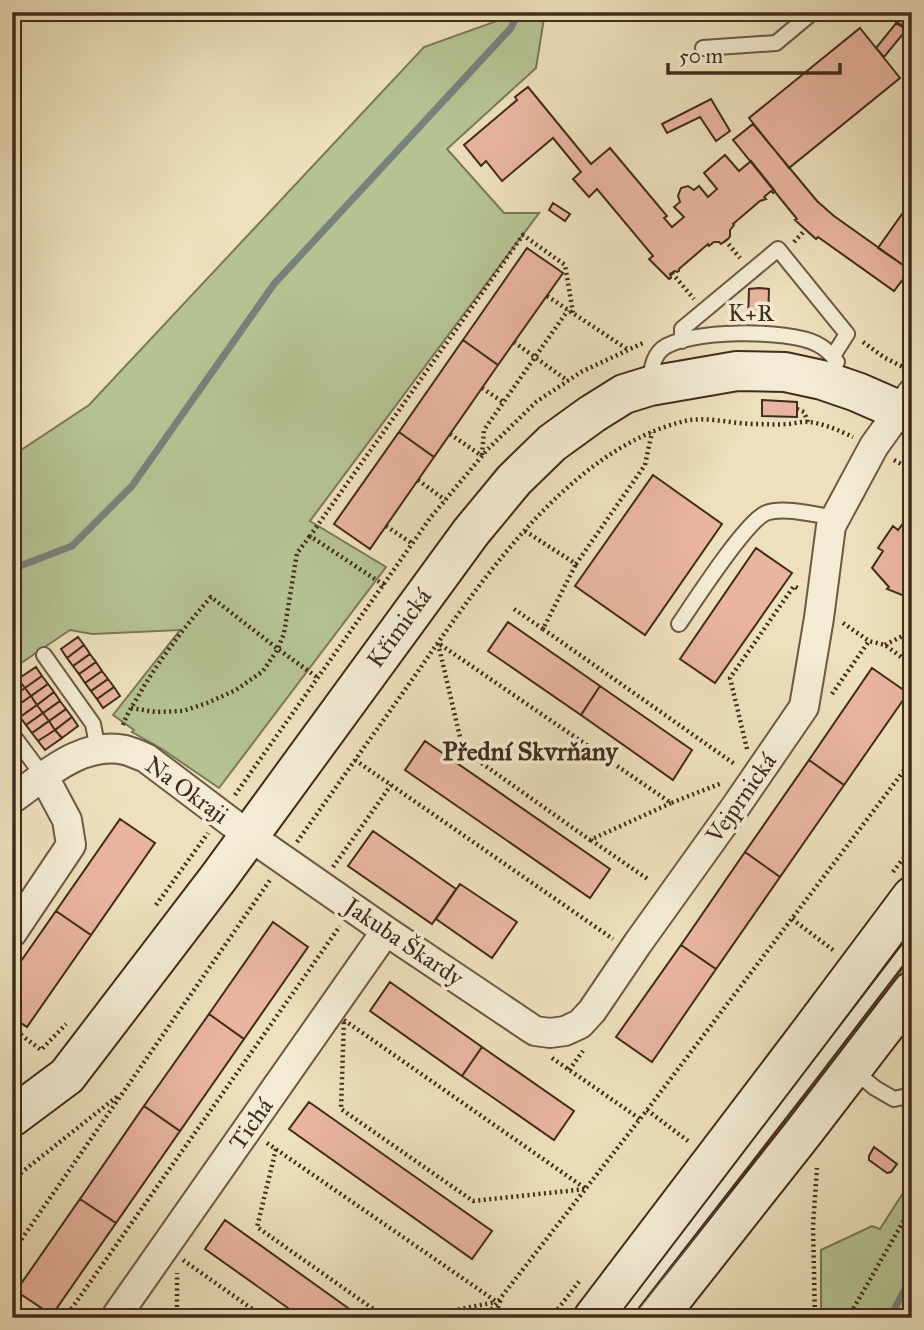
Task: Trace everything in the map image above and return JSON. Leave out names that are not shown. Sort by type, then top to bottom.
[{"type":"main road","name":"Křimická","points":[[12,1116],[67,1076],[219,877],[471,532],[514,480],[552,443],[624,394],[650,386],[737,371],[785,373],[822,380],[908,406]]},
{"type":"main road","points":[[627,1312],[830,1052],[912,896]]},
{"type":"main road","points":[[627,1312],[830,1052],[912,990]]},
{"type":"street","points":[[833,522],[874,446],[908,406]]},
{"type":"street","name":"Vejprnická","points":[[565,1031],[580,1024],[592,1011],[758,768],[804,707],[828,608],[833,522]]},
{"type":"street","name":"Na Okraji","points":[[106,749],[126,751],[146,758],[248,835]]},
{"type":"street","points":[[12,799],[80,754],[106,749]]},
{"type":"street","points":[[12,933],[71,845],[67,820],[44,777]]},
{"type":"street","name":"Jakuba Škardy","points":[[248,835],[535,1031],[565,1031]]},
{"type":"street","name":"Tichá","points":[[116,1318],[386,931]]},
{"type":"lane","points":[[703,48],[776,43],[813,12]]},
{"type":"lane","points":[[682,341],[682,328],[778,249],[848,334],[833,356]]},
{"type":"lane","name":"K+R","points":[[650,386],[651,368],[659,352],[669,345],[708,336],[740,333],[772,334],[816,343],[833,356],[858,392]]},
{"type":"lane","points":[[679,624],[747,529],[764,513],[780,510],[833,522]]},
{"type":"lane","points":[[44,655],[93,724],[106,749]]},
{"type":"lane","points":[[12,734],[44,777]]},
{"type":"lane","points":[[912,943],[830,1052],[875,1088],[894,1099],[912,1096]]},
{"type":"path","points":[[131,708],[156,712],[183,711],[236,691],[263,671],[285,633],[297,553],[523,236],[565,265],[570,312],[484,430],[482,456],[450,434]]},
{"type":"path","points":[[672,273],[704,310]]},
{"type":"path","points":[[547,296],[628,349]]},
{"type":"path","points":[[848,334],[885,358],[912,371]]},
{"type":"path","points":[[514,342],[568,381]]},
{"type":"path","points":[[482,388],[503,402]]},
{"type":"path","points":[[797,410],[804,412],[808,422]]},
{"type":"path","points":[[12,1253],[284,860],[462,609],[559,493],[602,459],[641,436],[683,421],[711,420],[748,424],[808,422],[840,430],[874,446],[912,470]]},
{"type":"path","points":[[542,629],[576,564],[645,465],[652,432]]},
{"type":"path","points":[[418,480],[445,500]]},
{"type":"path","points":[[386,526],[412,544]]},
{"type":"path","points":[[525,531],[576,564]]},
{"type":"path","points":[[310,536],[384,586]]},
{"type":"path","points":[[514,609],[747,772],[758,768],[730,678],[794,586],[828,608],[869,641],[885,645],[912,665]]},
{"type":"path","points":[[106,749],[155,669],[211,597],[318,677]]},
{"type":"path","points":[[885,645],[912,631]]},
{"type":"path","points":[[438,643],[671,803]]},
{"type":"path","points":[[438,643],[463,750],[649,880]]},
{"type":"path","points":[[355,760],[632,953]]},
{"type":"path","points":[[485,1318],[647,1110],[912,760]]},
{"type":"path","points":[[590,840],[722,783]]},
{"type":"path","points":[[320,885],[391,785]]},
{"type":"path","points":[[792,919],[833,950]]},
{"type":"path","points":[[65,1318],[344,920]]},
{"type":"path","points":[[337,1031],[351,1011]]},
{"type":"path","points":[[344,1020],[341,1109],[473,1201],[586,1189]]},
{"type":"path","points":[[344,1020],[586,1189]]},
{"type":"path","points":[[12,1028],[32,1043]]},
{"type":"path","points":[[547,1055],[640,1119]]},
{"type":"path","points":[[12,1180],[125,1090]]},
{"type":"path","points":[[647,1110],[688,1141]]},
{"type":"path","points":[[260,1139],[497,1302]]},
{"type":"path","points":[[276,1149],[257,1227],[386,1318]]},
{"type":"path","points":[[816,1318],[813,1226],[817,1168]]},
{"type":"path","points":[[848,1318],[912,1206]]},
{"type":"path","points":[[177,1318],[178,1257],[265,1318]]},
{"type":"path","points":[[494,1318],[503,1295]]},
{"type":"path","points":[[415,1318],[497,1302]]},
{"type":"path","points":[[12,1313],[18,1318]]},
{"type":"green space","points":[[522,12],[545,12],[536,68],[447,149],[504,213],[539,213],[310,521],[386,567],[219,788],[132,732],[134,730],[113,715],[180,630],[92,634],[70,630],[12,669],[12,456],[89,405],[424,47]]},
{"type":"green space","points":[[912,1179],[912,1318],[821,1318],[821,1250],[872,1226],[880,1229]]},
{"type":"building","points":[[904,12],[912,12],[912,33],[896,23]]},
{"type":"building","points":[[897,22],[907,29],[884,57],[876,48]]},
{"type":"building","points":[[860,28],[900,78],[789,168],[749,118]]},
{"type":"building","points":[[528,87],[591,164],[610,148],[667,216],[664,218],[672,227],[684,217],[674,207],[680,202],[678,196],[681,188],[688,186],[694,190],[699,186],[708,197],[717,189],[704,173],[725,155],[739,171],[751,161],[775,191],[771,191],[764,197],[766,199],[733,224],[729,238],[721,244],[708,244],[679,271],[670,274],[669,279],[649,259],[653,256],[597,189],[589,197],[573,179],[581,172],[553,138],[502,181],[486,161],[481,166],[464,145],[517,100],[515,97]]},
{"type":"building","points":[[711,99],[730,131],[716,141],[700,117],[667,133],[662,124]]},
{"type":"building","points":[[753,124],[817,201],[910,270],[894,291],[818,237],[816,239],[795,220],[797,219],[733,140]]},
{"type":"building","points":[[912,200],[912,271],[878,248]]},
{"type":"building","points":[[553,203],[570,214],[565,221],[549,210]]},
{"type":"building","points":[[527,248],[563,273],[498,365],[463,340]]},
{"type":"building","points":[[749,289],[769,289],[768,321],[748,321]]},
{"type":"building","points":[[463,340],[498,365],[434,457],[399,432]]},
{"type":"building","points":[[762,400],[797,402],[797,417],[762,416]]},
{"type":"building","points":[[399,432],[434,457],[370,549],[334,524]]},
{"type":"building","points":[[653,475],[722,524],[645,635],[575,586]]},
{"type":"building","points":[[910,514],[912,599],[887,589],[889,587],[872,568],[883,551],[878,548],[893,526],[898,530]]},
{"type":"building","points":[[756,548],[792,573],[715,683],[680,659]]},
{"type":"building","points":[[508,622],[600,686],[581,715],[488,651]]},
{"type":"building","points":[[78,637],[84,645],[67,658],[61,649]]},
{"type":"building","points":[[84,645],[90,654],[73,666],[67,658]]},
{"type":"building","points":[[90,654],[96,662],[79,674],[73,666]]},
{"type":"building","points":[[96,662],[102,671],[85,683],[79,674]]},
{"type":"building","points":[[36,667],[42,676],[25,688],[18,679]]},
{"type":"building","points":[[872,668],[908,693],[844,785],[809,760]]},
{"type":"building","points":[[102,671],[108,679],[91,691],[85,683]]},
{"type":"building","points":[[42,676],[48,684],[31,696],[25,688]]},
{"type":"building","points":[[18,679],[25,688],[12,697],[12,684]]},
{"type":"building","points":[[108,679],[114,687],[97,699],[91,691]]},
{"type":"building","points":[[48,684],[54,692],[37,705],[31,696]]},
{"type":"building","points":[[600,686],[692,750],[673,780],[581,715]]},
{"type":"building","points":[[114,687],[120,696],[103,708],[97,699]]},
{"type":"building","points":[[25,688],[31,696],[14,708],[12,697]]},
{"type":"building","points":[[54,692],[60,701],[43,713],[37,705]]},
{"type":"building","points":[[31,696],[37,705],[20,717],[14,708]]},
{"type":"building","points":[[60,701],[66,709],[49,721],[43,713]]},
{"type":"building","points":[[37,705],[43,713],[26,725],[20,717]]},
{"type":"building","points":[[66,709],[72,717],[55,730],[49,721]]},
{"type":"building","points":[[43,713],[49,721],[32,733],[26,725]]},
{"type":"building","points":[[72,717],[78,726],[62,738],[55,730]]},
{"type":"building","points":[[49,721],[55,730],[38,741],[32,733]]},
{"type":"building","points":[[55,730],[62,738],[45,750],[38,741]]},
{"type":"building","points":[[425,741],[610,869],[590,898],[405,770]]},
{"type":"building","points":[[809,760],[844,785],[780,877],[745,852]]},
{"type":"building","points":[[120,819],[155,843],[91,935],[56,911]]},
{"type":"building","points":[[373,831],[456,889],[432,924],[348,866]]},
{"type":"building","points":[[745,852],[780,877],[716,969],[681,945]]},
{"type":"building","points":[[460,884],[517,922],[492,958],[436,919]]},
{"type":"building","points":[[56,911],[91,935],[27,1027],[12,1017],[12,974]]},
{"type":"building","points":[[273,922],[308,947],[244,1039],[209,1014]]},
{"type":"building","points":[[681,945],[716,969],[652,1062],[616,1037]]},
{"type":"building","points":[[390,982],[482,1047],[462,1076],[370,1011]]},
{"type":"building","points":[[209,1014],[244,1039],[180,1131],[144,1106]]},
{"type":"building","points":[[482,1047],[574,1111],[554,1140],[462,1076]]},
{"type":"building","points":[[309,1102],[492,1231],[472,1259],[289,1129]]},
{"type":"building","points":[[144,1106],[180,1131],[116,1223],[80,1199]]},
{"type":"building","points":[[874,1147],[897,1164],[891,1172],[887,1173],[869,1160]]},
{"type":"building","points":[[80,1199],[116,1223],[52,1315],[16,1291]]},
{"type":"building","points":[[225,1220],[362,1318],[302,1318],[205,1249]]},
{"type":"waterway","points":[[12,569],[72,546],[132,486],[274,284],[511,28],[519,12]]},
{"type":"waterway","points":[[890,1318],[912,1275]]},
{"type":"tram line","points":[[617,1318],[912,931]]},
{"type":"tram line","points":[[631,1318],[912,954]]},
{"type":"district","name":"Přední Skvrňany","points":[[530,751]]}]
